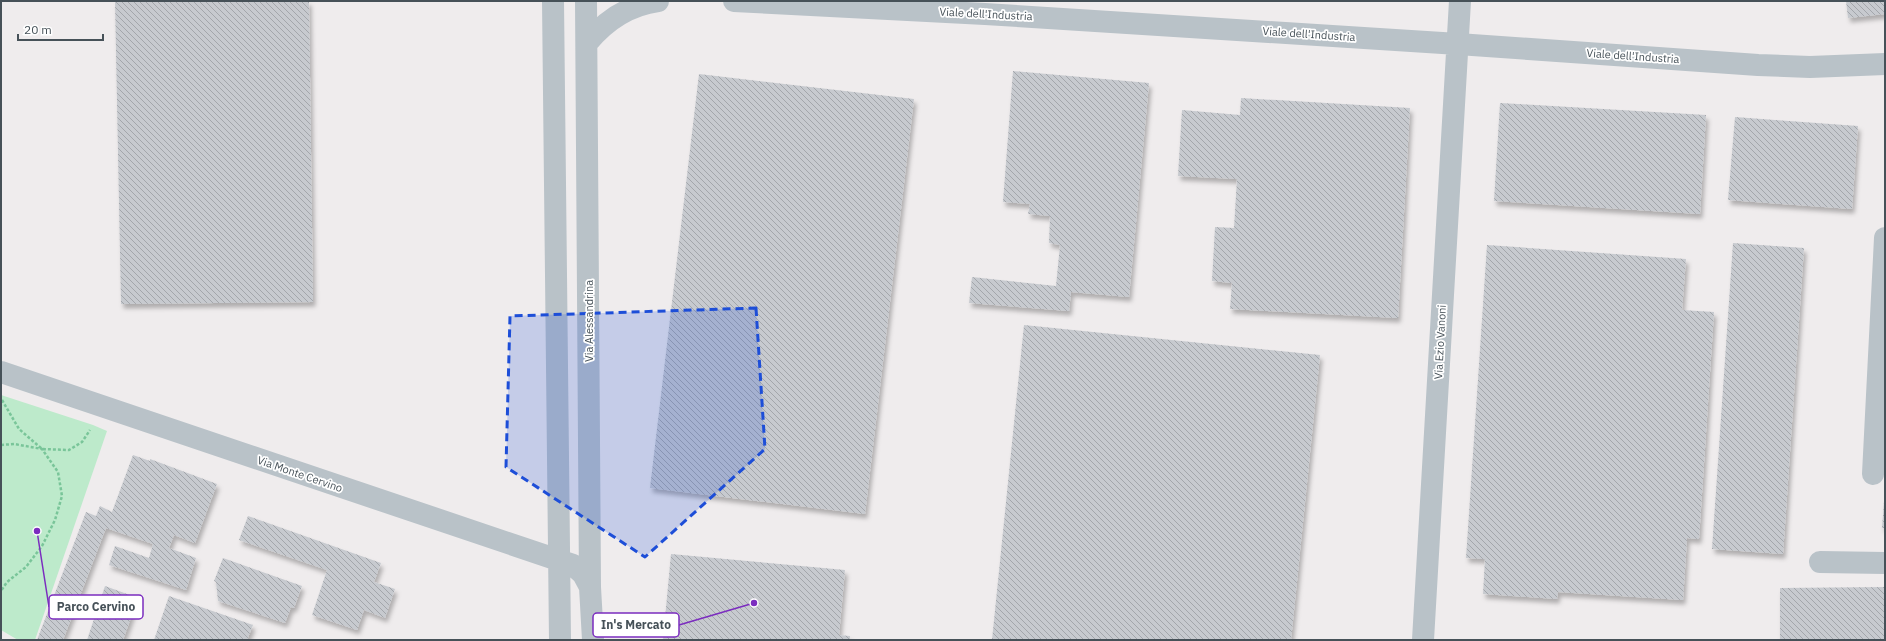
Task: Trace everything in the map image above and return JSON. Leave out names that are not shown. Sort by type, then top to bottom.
[{"type":"street","points":[[553,1],[560,640]]},
{"type":"street","name":"Via Alessandrina","points":[[586,1],[590,587],[593,640]]},
{"type":"street","points":[[587,43],[599,28],[612,18],[630,9],[658,1]]},
{"type":"street","name":"Viale dell'Industria","points":[[734,1],[986,8],[1758,65],[1817,67],[1885,64]]},
{"type":"street","name":"Via Ezio Vanoni","points":[[1423,640],[1460,1]]},
{"type":"street","points":[[1873,474],[1885,238]]},
{"type":"street","name":"Via Monte Cervino","points":[[1,372],[573,565],[583,574],[590,587]]},
{"type":"street","points":[[1820,562],[1885,563]]},
{"type":"path","points":[[1,398],[19,429],[42,449],[58,472],[62,496],[55,520],[42,546],[26,567],[7,582],[1,591]]},
{"type":"path","points":[[1,445],[14,444],[42,449],[69,450],[82,442],[93,425],[99,406]]},
{"type":"highlighted area","points":[[756,308],[765,449],[645,557],[506,467],[510,316]]},
{"type":"green space","points":[[1,395],[107,431],[35,640],[18,640],[1,630]]},
{"type":"building","points":[[115,1],[309,1],[313,302],[121,304]]},
{"type":"building","points":[[1846,1],[1885,1],[1885,14],[1848,18]]},
{"type":"building","points":[[1013,71],[1149,83],[1129,297],[1071,292],[1069,311],[969,303],[972,277],[1056,286],[1060,245],[1049,243],[1050,216],[1028,214],[1030,204],[1003,202]]},
{"type":"building","points":[[699,74],[914,99],[865,514],[650,488]]},
{"type":"building","points":[[1241,98],[1410,108],[1398,318],[1230,309],[1232,283],[1212,281],[1215,227],[1234,228],[1237,179],[1178,176],[1182,110],[1240,115]]},
{"type":"building","points":[[1500,103],[1706,115],[1700,214],[1494,201]]},
{"type":"building","points":[[1735,117],[1858,126],[1852,209],[1728,200]]},
{"type":"building","points":[[1733,243],[1804,248],[1783,554],[1712,549]]},
{"type":"building","points":[[1487,245],[1686,259],[1682,310],[1714,312],[1699,539],[1687,538],[1683,600],[1558,592],[1557,599],[1483,594],[1485,559],[1466,558]]},
{"type":"building","points":[[1024,325],[1320,355],[1291,640],[992,640]]},
{"type":"building","points":[[133,455],[150,461],[150,459],[217,484],[195,543],[174,535],[169,548],[196,558],[186,590],[109,565],[115,546],[149,558],[153,544],[106,528],[63,640],[37,640],[86,512],[96,516],[100,506],[112,512]]},
{"type":"building","points":[[1884,501],[1885,528],[1882,528]]},
{"type":"building","points":[[248,516],[381,563],[374,582],[395,589],[385,618],[364,610],[357,630],[312,615],[327,570],[239,540]]},
{"type":"building","points":[[671,554],[845,570],[839,635],[850,636],[850,640],[663,640]]},
{"type":"building","points":[[223,558],[302,586],[294,608],[291,607],[285,623],[218,601],[216,582],[214,581]]},
{"type":"building","points":[[105,586],[138,598],[123,640],[87,640]]},
{"type":"building","points":[[1885,587],[1885,640],[1780,640],[1780,588]]},
{"type":"building","points":[[169,596],[253,625],[247,640],[154,640]]},
{"type":"place","name":"Parco Cervino","points":[[37,531]]},
{"type":"place","name":"In's Mercato","points":[[754,603]]}]
